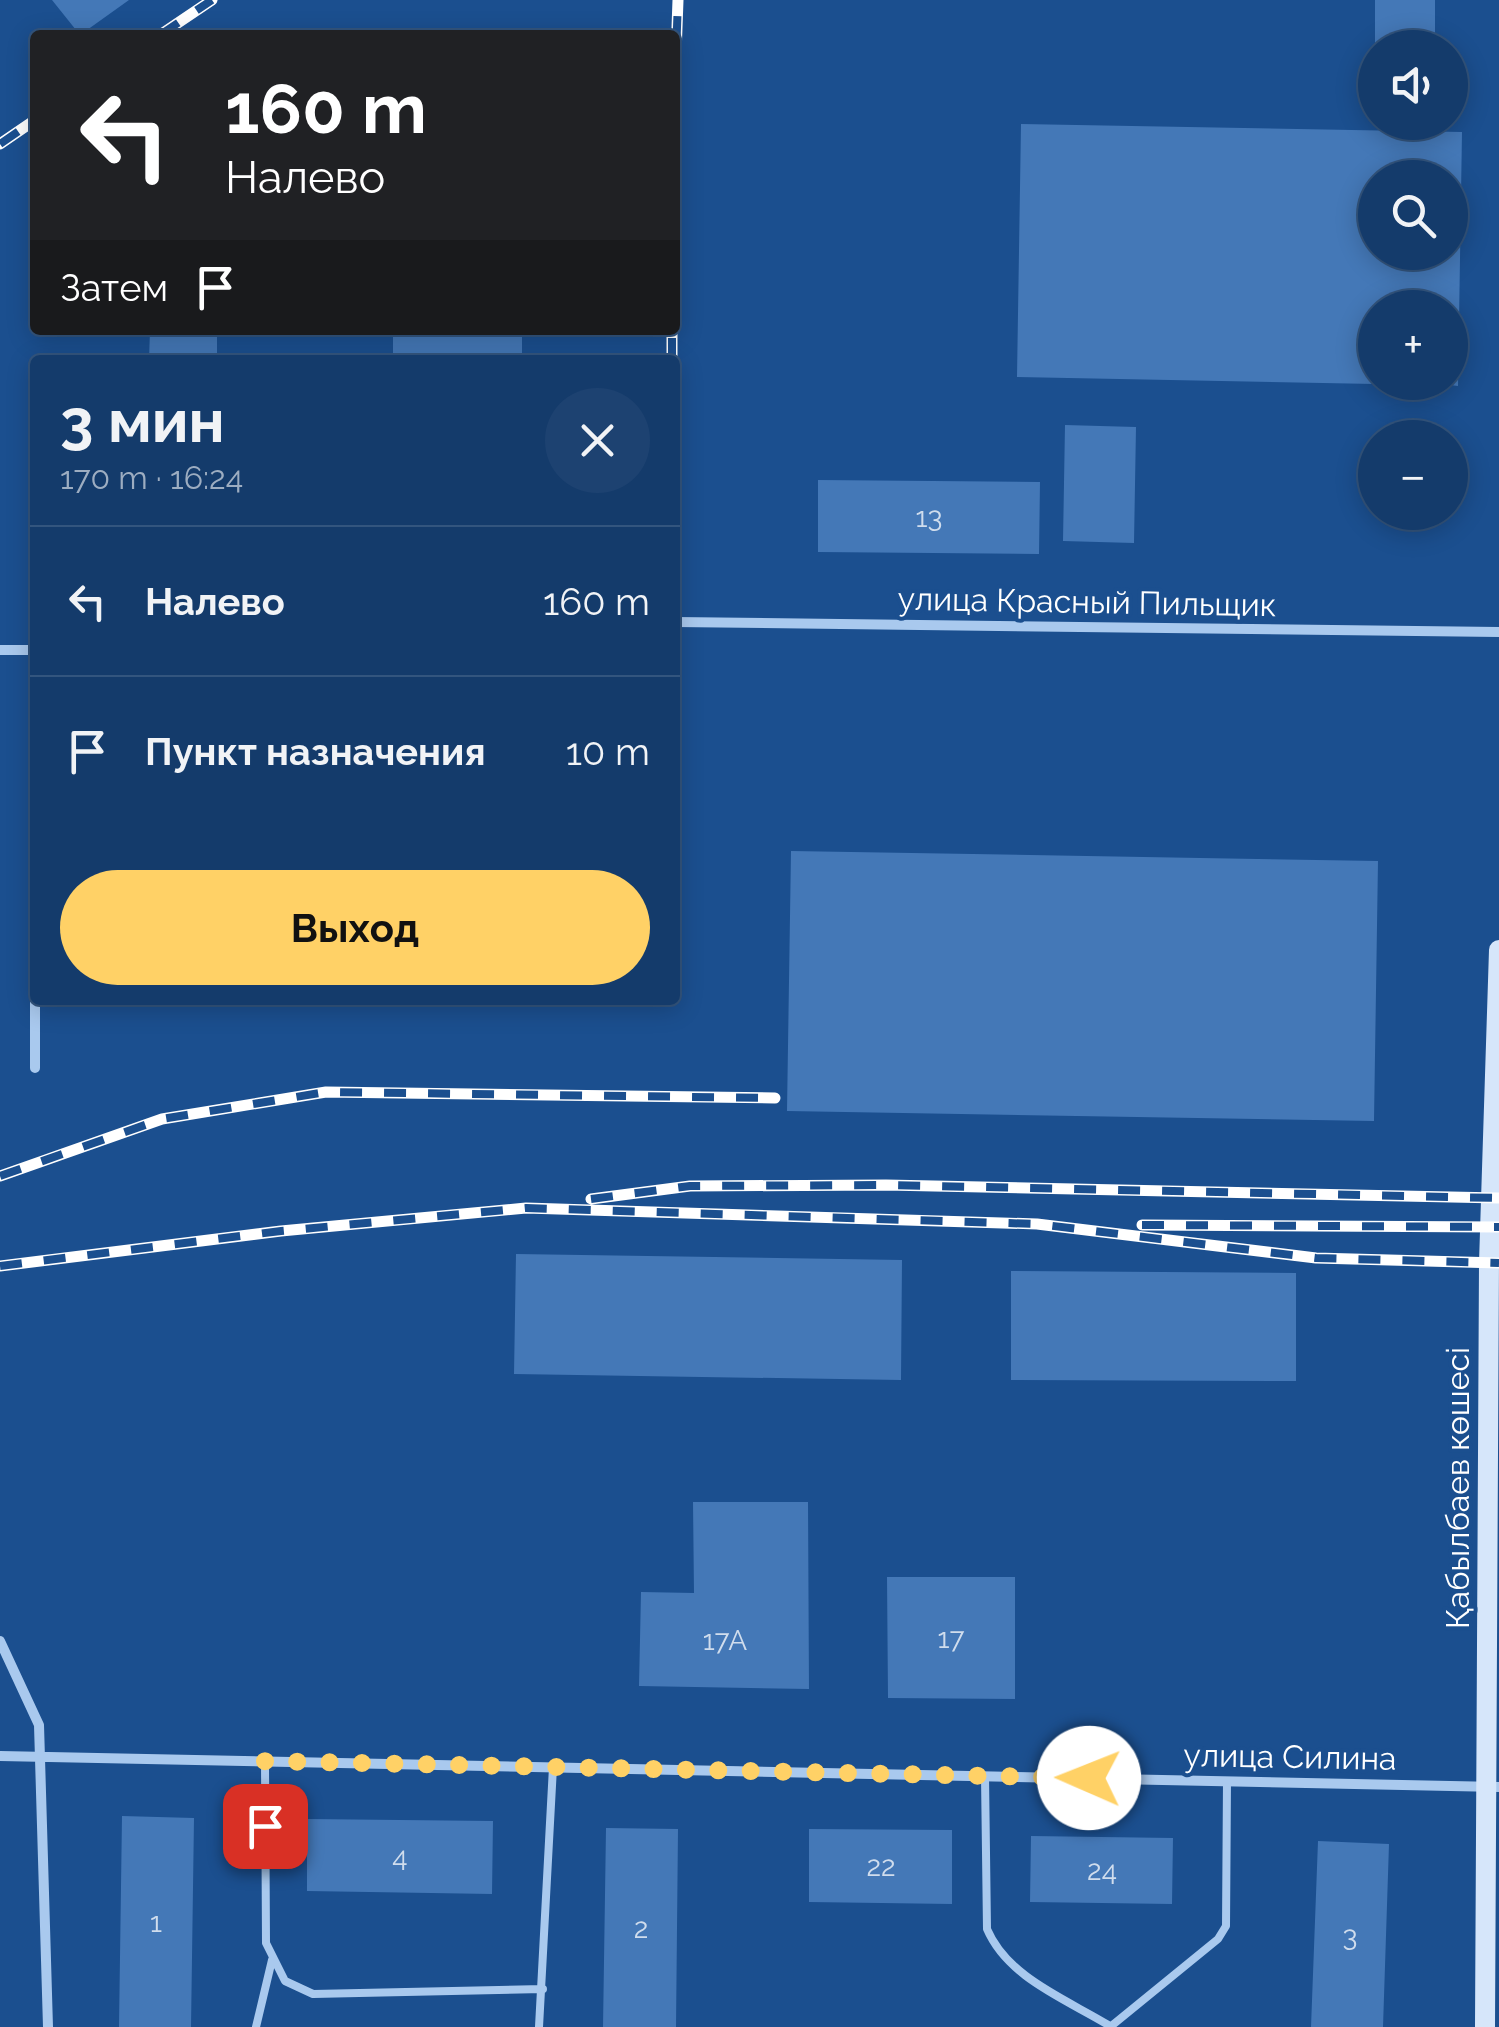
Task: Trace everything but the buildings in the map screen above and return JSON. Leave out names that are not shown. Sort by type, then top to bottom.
[{"type":"main road","name":"Қабылбаев көшесі","points":[[1485,2027],[1492,1786],[1489,1262],[1499,950]]},
{"type":"street","name":"улица Красный Пильщик","points":[[680,622],[1499,632]]},
{"type":"street","points":[[0,650],[30,650]]},
{"type":"street","points":[[35,1005],[35,1068]]},
{"type":"street","points":[[0,1641],[39,1725],[48,2027]]},
{"type":"street","name":"улица Силина","points":[[0,1756],[1492,1786]]},
{"type":"lane","points":[[265,1761],[264,1924],[272,1960],[286,1981],[313,1994],[543,1990]]},
{"type":"lane","points":[[539,2027],[553,1767]]},
{"type":"lane","points":[[985,1776],[986,1928],[996,1949],[1012,1966],[1110,2026],[1218,1939],[1226,1926],[1227,1781]]},
{"type":"lane","points":[[256,2027],[272,1960]]},
{"type":"railway","points":[[167,30],[212,0]]},
{"type":"railway","points":[[677,30],[678,0]]},
{"type":"railway","points":[[0,144],[30,123]]},
{"type":"railway","points":[[672,335],[672,355]]},
{"type":"railway","points":[[0,1176],[162,1119],[326,1092],[775,1098]]},
{"type":"railway","points":[[591,1199],[690,1186],[886,1185],[1499,1198]]},
{"type":"railway","points":[[0,1266],[281,1231],[526,1208],[1037,1224],[1316,1258],[1499,1263]]},
{"type":"railway","points":[[1142,1225],[1499,1227]]},
{"type":"route","points":[[265,1826],[265,1761],[1089,1778]]}]
